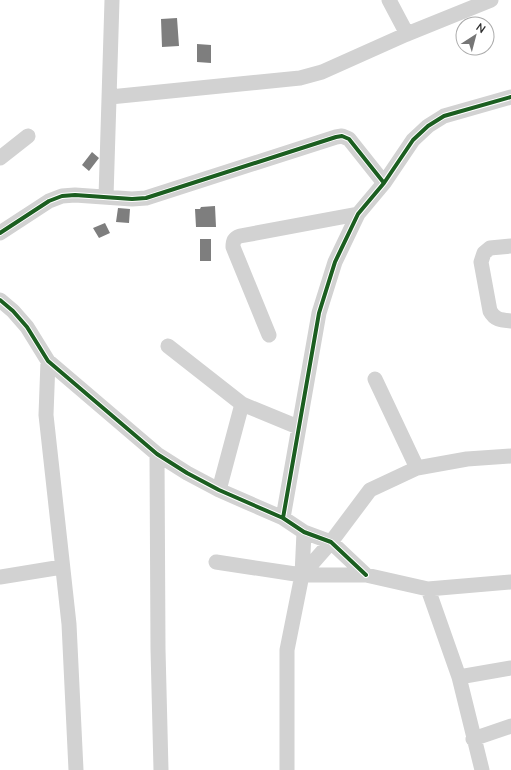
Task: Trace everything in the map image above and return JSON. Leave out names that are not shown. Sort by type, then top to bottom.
[{"type":"street","points":[[106,196],[112,0]]},
{"type":"street","points":[[390,0],[407,34]]},
{"type":"street","points":[[110,97],[300,78],[322,72],[407,34],[491,0]]},
{"type":"street","points":[[283,518],[318,313],[335,262],[358,214],[384,183],[413,140],[428,126],[444,116],[511,97]]},
{"type":"street","points":[[0,158],[28,136]]},
{"type":"street","points":[[0,233],[49,201],[62,196],[106,196],[132,199],[153,196],[342,136],[348,139],[384,183]]},
{"type":"street","points":[[269,335],[233,247],[233,242],[240,236],[358,214]]},
{"type":"street","points":[[511,246],[490,248],[484,253],[480,262],[490,311],[493,317],[499,320],[511,321]]},
{"type":"street","points":[[0,300],[13,311],[48,361],[157,454],[187,473],[220,490],[283,518],[304,532],[331,542],[366,575]]},
{"type":"street","points":[[168,346],[242,404],[298,427]]},
{"type":"street","points":[[48,361],[46,415],[69,624],[76,770]]},
{"type":"street","points":[[375,379],[417,468]]},
{"type":"street","points":[[220,490],[242,404]]},
{"type":"street","points":[[157,454],[158,649],[161,770]]},
{"type":"street","points":[[302,575],[331,542],[370,490],[417,468],[467,459],[511,456]]},
{"type":"street","points":[[287,770],[287,650],[302,575],[304,532]]},
{"type":"street","points":[[216,562],[302,575],[366,575],[428,589],[511,582]]},
{"type":"street","points":[[0,577],[62,567]]},
{"type":"street","points":[[428,589],[459,677],[473,739],[482,770]]},
{"type":"street","points":[[459,677],[511,668]]},
{"type":"street","points":[[473,739],[511,726]]},
{"type":"building","points":[[177,18],[179,46],[162,47],[161,19]]},
{"type":"building","points":[[197,44],[211,45],[211,63],[197,62]]},
{"type":"building","points":[[92,152],[99,158],[89,171],[82,165]]},
{"type":"building","points":[[215,206],[216,227],[196,227],[195,209]]},
{"type":"building","points":[[118,208],[130,209],[129,223],[116,222]]},
{"type":"building","points":[[105,223],[110,233],[99,238],[93,228]]},
{"type":"building","points":[[200,239],[211,239],[211,261],[200,261]]},
{"type":"cycle path","points":[[283,518],[319,313],[335,262],[358,214],[384,183],[413,140],[428,126],[444,116],[511,97]]},
{"type":"cycle path","points":[[0,233],[49,201],[62,196],[75,195],[132,199],[146,198],[342,136],[349,139],[384,183]]},
{"type":"cycle path","points":[[0,300],[13,311],[27,327],[48,361],[157,454],[187,473],[219,490],[283,518],[304,532],[331,542],[366,575]]}]
